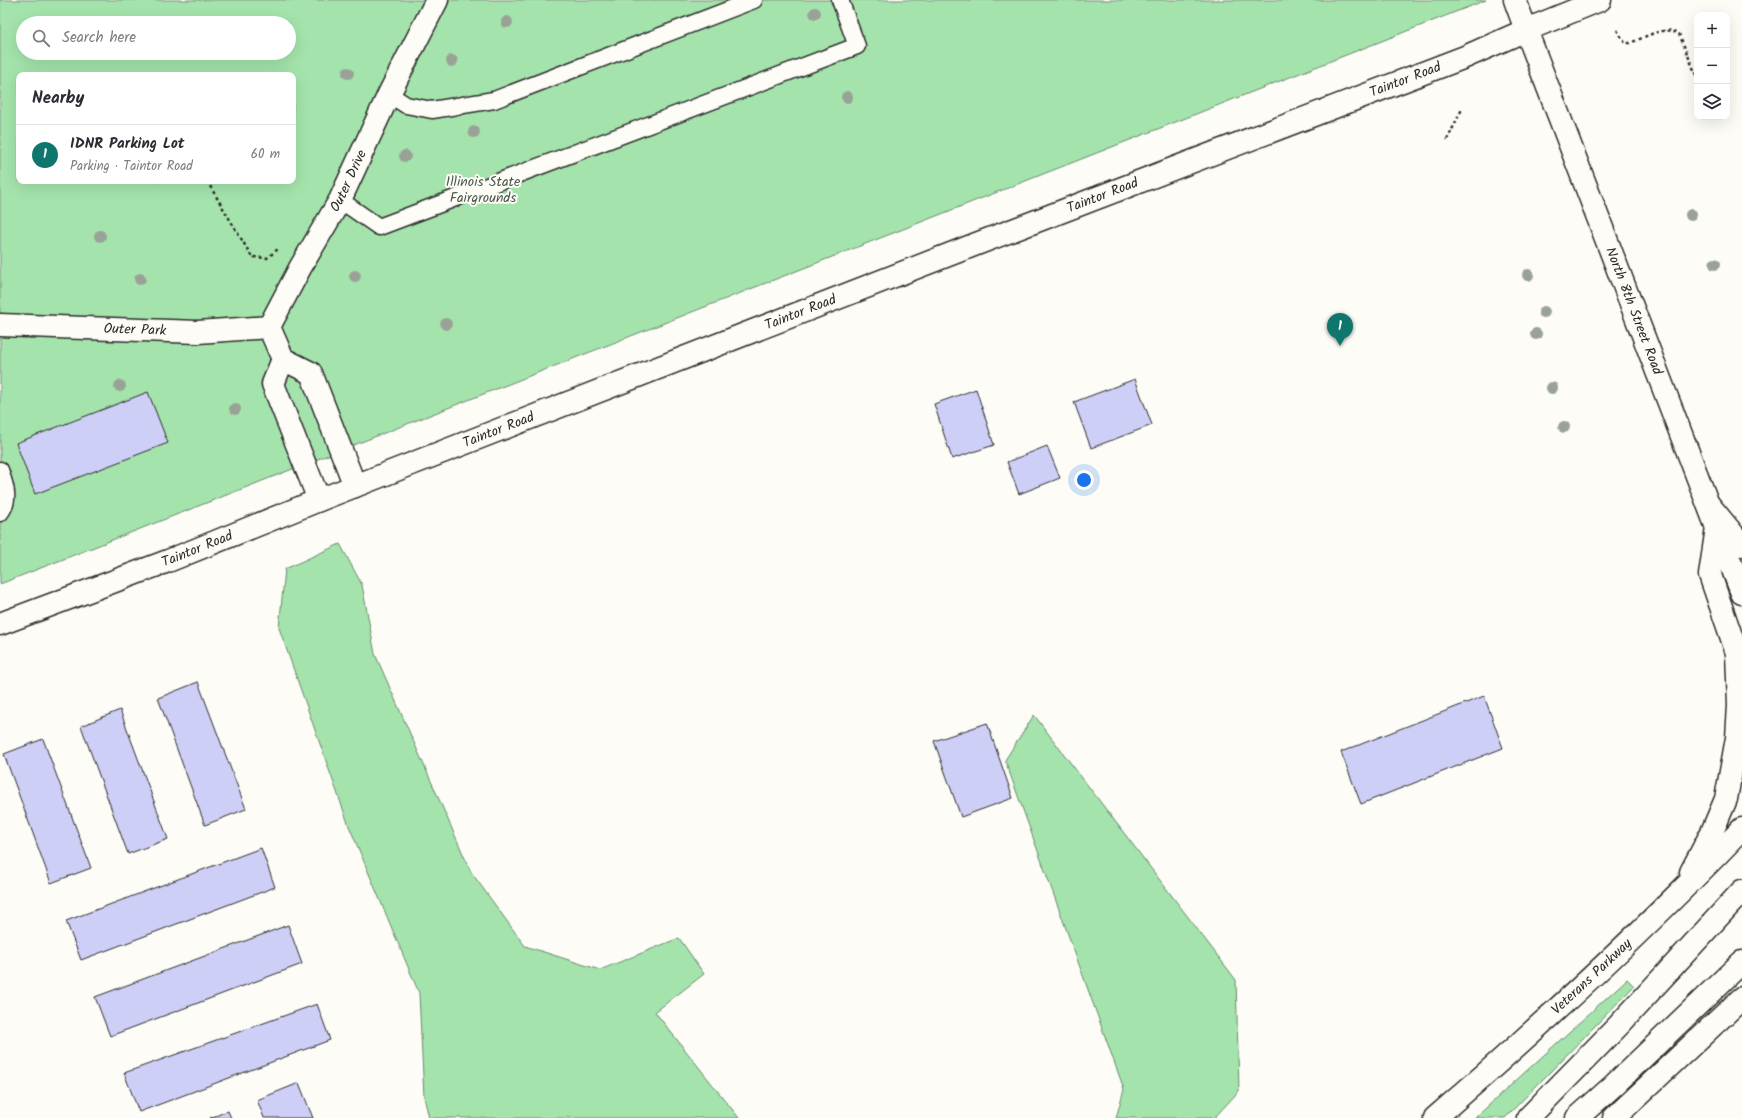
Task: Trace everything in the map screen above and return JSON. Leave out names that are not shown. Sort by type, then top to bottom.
[{"type":"main road","name":"Outer Drive","points":[[269,327],[303,262],[340,200],[389,94],[437,0]]},
{"type":"main road","name":"North 8th Street Road","points":[[1515,0],[1742,592]]},
{"type":"main road","name":"Taintor Road","points":[[0,624],[168,562],[319,500],[979,243],[1465,57],[1600,0]]},
{"type":"main road","name":"Outer Park","points":[[0,325],[198,332],[269,327]]},
{"type":"main road","points":[[269,327],[283,359],[311,373],[355,486]]},
{"type":"main road","points":[[283,359],[273,384],[319,500]]},
{"type":"main road","points":[[1709,505],[1742,545]]},
{"type":"main road","points":[[1678,896],[1712,832],[1726,799],[1737,738],[1739,705],[1737,653],[1710,575],[1717,527]]},
{"type":"main road","name":"Veterans Parkway","points":[[1435,1118],[1554,1012],[1678,896],[1742,829]]},
{"type":"main road","points":[[1528,1118],[1619,1025],[1742,891]]},
{"type":"main road","points":[[1577,1118],[1620,1080],[1742,962]]},
{"type":"main road","points":[[1614,1118],[1742,998]]},
{"type":"lane","points":[[389,94],[406,105],[432,110],[494,100],[754,0]]},
{"type":"lane","points":[[340,200],[379,227],[857,46],[840,0]]},
{"type":"lane","points":[[0,470],[6,489],[5,506],[0,513]]},
{"type":"path","points":[[1617,30],[1625,43],[1630,43],[1665,30],[1675,31],[1679,34],[1694,70]]},
{"type":"path","points":[[1447,140],[1462,109]]},
{"type":"path","points":[[209,184],[252,257],[267,258],[278,249],[280,252]]},
{"type":"green space","name":"Illinois State Fairgrounds","points":[[0,0],[1486,0],[0,584]]},
{"type":"green space","points":[[340,544],[362,585],[375,654],[471,872],[525,946],[600,970],[679,938],[704,974],[655,1012],[739,1118],[429,1118],[424,1097],[419,993],[349,826],[279,628],[285,569]]},
{"type":"green space","points":[[1034,715],[1236,980],[1239,1091],[1214,1118],[1116,1118],[1124,1089],[1005,760]]},
{"type":"green space","points":[[1627,979],[1634,986],[1505,1118],[1475,1118]]},
{"type":"building","points":[[1135,379],[1152,425],[1091,448],[1074,402]]},
{"type":"building","points":[[976,389],[994,445],[952,459],[934,404]]},
{"type":"building","points":[[148,392],[168,443],[35,494],[16,443]]},
{"type":"building","points":[[1047,446],[1060,478],[1019,494],[1007,462]]},
{"type":"building","points":[[198,682],[246,809],[205,825],[158,698]]},
{"type":"building","points":[[1484,696],[1503,748],[1361,804],[1341,752]]},
{"type":"building","points":[[120,710],[168,839],[128,854],[81,726]]},
{"type":"building","points":[[987,723],[1013,798],[961,817],[934,741]]},
{"type":"building","points":[[43,739],[91,868],[51,883],[4,754]]},
{"type":"building","points":[[261,848],[275,887],[81,960],[66,921]]},
{"type":"building","points":[[288,925],[302,964],[110,1036],[95,997]]},
{"type":"building","points":[[317,1004],[330,1040],[139,1112],[124,1073]]},
{"type":"building","points":[[299,1083],[313,1118],[264,1118],[257,1100]]},
{"type":"building","points":[[228,1111],[231,1118],[210,1118]]},
{"type":"place","name":"IDNR Parking Lot","points":[[1340,346]]}]
